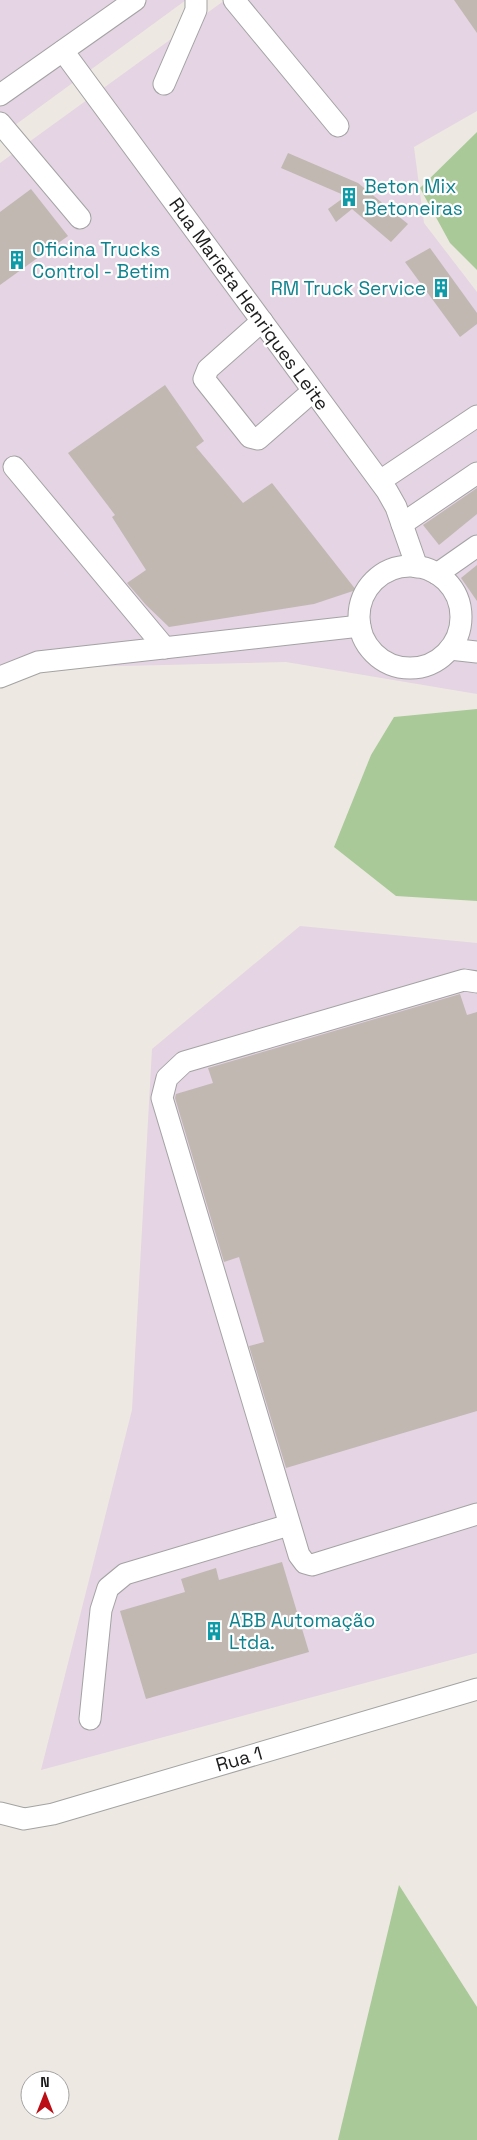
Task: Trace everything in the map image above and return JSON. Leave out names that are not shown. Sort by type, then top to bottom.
[{"type":"street","points":[[0,95],[135,0]]},
{"type":"street","points":[[164,84],[196,10],[196,0]]},
{"type":"street","points":[[234,0],[338,126]]},
{"type":"street","name":"Rua Marieta Henriques Leite","points":[[63,51],[380,481],[396,507],[417,567]]},
{"type":"street","points":[[0,123],[80,218]]},
{"type":"street","points":[[262,321],[208,369],[204,379],[250,438],[258,439],[313,391]]},
{"type":"street","points":[[380,481],[477,416]]},
{"type":"street","points":[[14,467],[165,648]]},
{"type":"street","points":[[402,524],[477,473]]},
{"type":"street","points":[[437,574],[477,546]]},
{"type":"street","points":[[417,567],[437,574],[452,589],[460,609],[469,618],[459,630],[450,649],[434,662],[413,668],[398,666],[374,654],[362,637],[360,626],[359,616],[364,595],[377,579],[396,569],[417,567]]},
{"type":"street","points":[[0,677],[38,662],[360,626]]},
{"type":"street","points":[[450,649],[477,652]]},
{"type":"street","points":[[477,982],[464,980],[184,1062],[167,1078],[162,1098],[299,1555],[305,1563],[312,1565],[477,1514]]},
{"type":"street","points":[[90,1719],[101,1610],[108,1588],[125,1574],[290,1524]]},
{"type":"street","name":"Rua 1","points":[[0,1813],[24,1819],[53,1814],[477,1689]]},
{"type":"shaded area","points":[[0,0],[186,0],[0,136]]},
{"type":"shaded area","points":[[225,0],[477,0],[477,111],[414,147],[424,223],[477,292],[477,694],[286,662],[0,669],[0,163]]},
{"type":"shaded area","points":[[300,926],[477,943],[477,1653],[41,1770],[132,1410],[152,1049]]},
{"type":"green space","points":[[477,132],[477,270],[450,243],[420,188]]},
{"type":"green space","points":[[477,709],[477,901],[396,896],[334,847],[371,755],[394,717]]},
{"type":"green space","points":[[399,1885],[477,2007],[477,2140],[338,2140]]},
{"type":"building","points":[[454,0],[477,0],[477,33]]},
{"type":"building","name":"Beton Mix Betoneiras","points":[[288,153],[358,183],[408,224],[391,242],[352,209],[336,222],[328,209],[346,196],[281,168]]},
{"type":"building","name":"Oficina Trucks Control - Betim","points":[[31,189],[68,236],[0,285],[0,212]]},
{"type":"building","name":"RM Truck Service","points":[[430,248],[477,313],[477,324],[460,337],[405,262]]},
{"type":"building","points":[[165,385],[204,441],[196,447],[243,503],[272,483],[356,590],[314,604],[169,627],[146,605],[127,583],[146,570],[112,517],[115,515],[68,453]]},
{"type":"building","points":[[477,488],[477,514],[439,545],[423,525]]},
{"type":"building","points":[[477,565],[477,601],[461,578]]},
{"type":"building","points":[[460,994],[467,1015],[477,1012],[477,1411],[286,1468],[249,1346],[264,1342],[239,1257],[224,1262],[175,1098],[176,1094],[213,1083],[208,1068]]},
{"type":"building","name":"ABB Automação Ltda.","points":[[282,1562],[309,1652],[146,1699],[120,1611],[185,1592],[181,1579],[216,1568],[219,1580]]},
{"type":"place","name":"Beton Mix Betoneiras","points":[[349,197]]},
{"type":"place","name":"Oficina Trucks Control - Betim","points":[[17,260]]},
{"type":"place","name":"RM Truck Service","points":[[441,288]]},
{"type":"place","name":"ABB Automação Ltda.","points":[[214,1631]]}]
